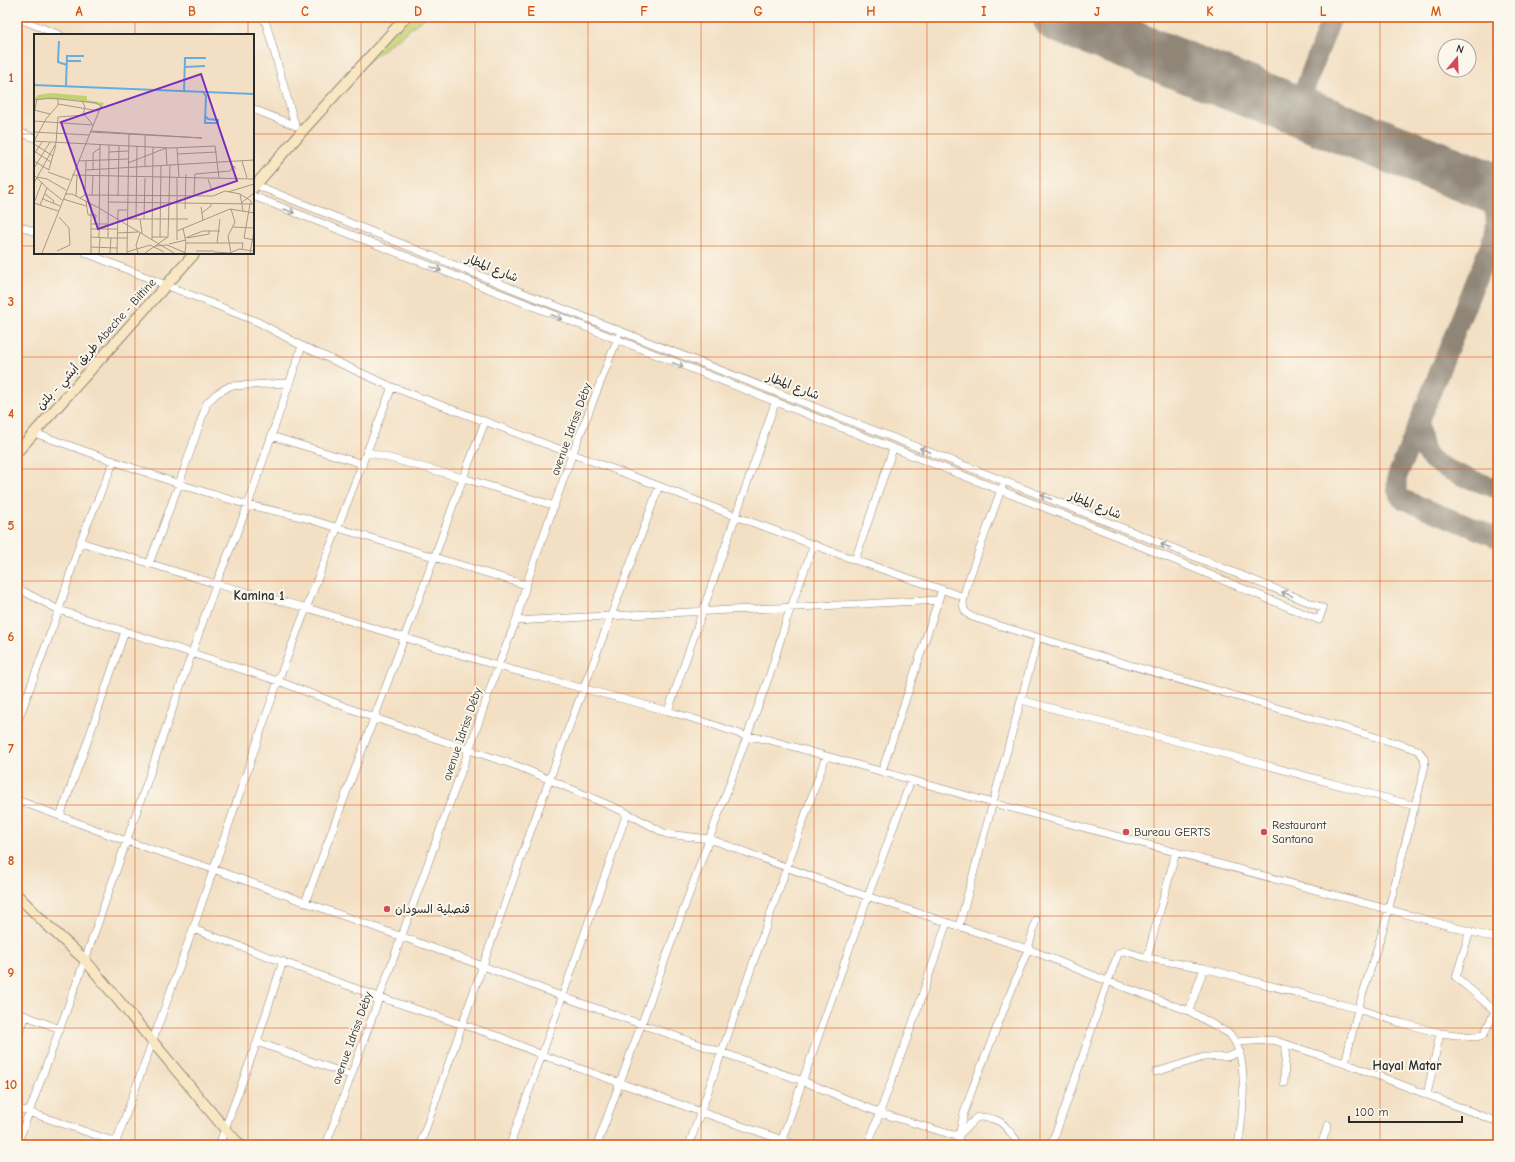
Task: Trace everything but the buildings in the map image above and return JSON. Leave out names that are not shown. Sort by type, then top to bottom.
[{"type":"main road","points":[[254,186],[299,127],[406,17]]},
{"type":"main road","name":"طريق أبشي - بلتن Abeche - Biltine","points":[[17,452],[194,254]]},
{"type":"main road","points":[[17,895],[85,960],[225,1129],[240,1145]]},
{"type":"street","points":[[261,17],[266,23],[299,127]]},
{"type":"street","points":[[17,18],[57,34]]},
{"type":"street","points":[[254,109],[299,127]]},
{"type":"street","points":[[17,131],[34,138]]},
{"type":"street","name":"شارع المطار","points":[[254,186],[1005,481],[1323,608],[1319,620],[1104,531],[774,403],[254,196]]},
{"type":"street","points":[[17,225],[34,232]]},
{"type":"street","points":[[413,260],[417,250]]},
{"type":"street","points":[[88,254],[258,322],[302,346],[392,387],[659,486],[735,516],[855,560],[964,597]]},
{"type":"street","points":[[538,309],[541,300]]},
{"type":"street","name":"avenue Idriss Déby","points":[[326,1145],[498,666],[516,621],[526,585],[572,455],[616,340],[622,331]]},
{"type":"street","points":[[17,1145],[85,960],[216,584],[248,505],[302,346]]},
{"type":"street","points":[[149,564],[207,403],[216,394],[230,386],[289,383]]},
{"type":"street","points":[[17,1108],[116,1143],[193,929],[278,681],[392,387]]},
{"type":"street","points":[[668,711],[774,403]]},
{"type":"street","points":[[305,902],[485,422]]},
{"type":"street","points":[[34,433],[179,484],[248,505],[337,528],[526,585]]},
{"type":"street","points":[[271,436],[363,464]]},
{"type":"street","points":[[855,560],[893,449]]},
{"type":"street","points":[[367,452],[463,478],[555,506]]},
{"type":"street","points":[[17,724],[59,610],[80,542],[114,461]]},
{"type":"street","points":[[1005,481],[964,597],[963,608],[966,613],[972,617],[1038,638],[1304,715],[1418,750],[1424,758],[1425,766],[1415,806],[1388,909],[1358,1009],[1345,1063]]},
{"type":"street","points":[[420,1145],[583,688],[612,615],[659,486]]},
{"type":"street","points":[[80,542],[216,584],[307,608],[498,666],[668,711],[746,736],[766,739],[993,803],[1498,939]]},
{"type":"street","points":[[597,1145],[771,671],[791,608],[814,544]]},
{"type":"street","points":[[17,588],[59,610],[278,681],[375,718],[520,767],[627,813],[657,830],[671,835],[710,839],[868,896],[1028,949],[1107,981],[1189,1011],[1230,1034],[1240,1052],[1243,1090],[1242,1118],[1238,1145]]},
{"type":"street","points":[[882,771],[942,589]]},
{"type":"street","points":[[516,621],[612,615],[791,608],[938,600]]},
{"type":"street","points":[[60,816],[87,743],[125,631]]},
{"type":"street","points":[[959,926],[1038,638]]},
{"type":"street","points":[[1021,700],[1415,806]]},
{"type":"street","points":[[689,1145],[826,756]]},
{"type":"street","points":[[781,1142],[868,896],[911,780]]},
{"type":"street","points":[[17,800],[126,841],[213,869],[483,966],[561,996],[803,1081],[880,1113],[954,1135],[960,1134],[977,1117],[992,1117],[1004,1123],[1020,1145]]},
{"type":"street","points":[[510,1145],[561,996],[627,813]]},
{"type":"street","points":[[1146,958],[1176,852]]},
{"type":"street","points":[[957,1145],[964,1113],[973,1087],[1028,949],[1036,920]]},
{"type":"street","points":[[868,1145],[913,1022],[947,922]]},
{"type":"street","points":[[193,929],[379,997],[500,1037],[542,1055],[781,1142],[797,1145]]},
{"type":"street","points":[[1051,1145],[1064,1111],[1107,981],[1118,954],[1124,951],[1146,958],[1204,968],[1358,1009],[1401,1023],[1440,1033],[1474,1037],[1484,1034],[1496,1010],[1456,978],[1470,931]]},
{"type":"street","points":[[219,1145],[283,961]]},
{"type":"street","points":[[1189,1011],[1204,968]]},
{"type":"street","points":[[17,1012],[60,1029]]},
{"type":"street","points":[[17,1038],[26,1016]]},
{"type":"street","points":[[1427,1095],[1440,1033]]},
{"type":"street","points":[[1235,1042],[1273,1040],[1345,1063],[1498,1122]]},
{"type":"street","points":[[256,1042],[350,1075]]},
{"type":"street","points":[[1284,1083],[1286,1044]]},
{"type":"street","points":[[1156,1072],[1204,1057],[1227,1057],[1240,1052]]},
{"type":"street","points":[[1321,1145],[1328,1125]]},
{"type":"green space","points":[[399,17],[425,17],[339,84]]},
{"type":"taxiway","points":[[1296,111],[1332,17]]},
{"type":"taxiway","points":[[1480,183],[1491,200],[1495,212],[1495,233],[1397,477],[1397,487],[1402,499],[1498,538]]},
{"type":"taxiway","points":[[1419,422],[1423,446],[1431,459],[1448,470],[1498,489]]},
{"type":"runway","points":[[1058,17],[1498,190]]},
{"type":"place","name":"Bureau GERTS","points":[[1126,832]]},
{"type":"place","name":"Restaurant Santana","points":[[1264,832]]},
{"type":"place","name":"قنصلية السودان","points":[[387,909]]},
{"type":"district","name":"Kamina 1","points":[[259,595]]},
{"type":"district","name":"Hayal Matar","points":[[1407,1065]]}]
